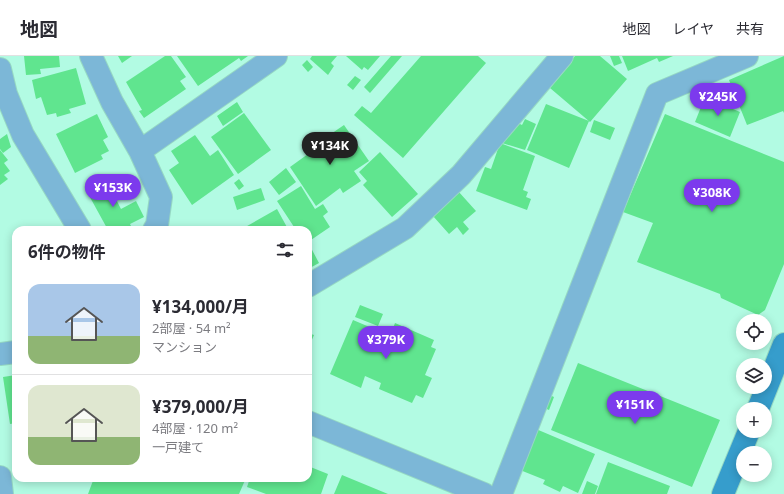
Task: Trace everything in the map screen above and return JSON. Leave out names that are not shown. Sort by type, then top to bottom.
[{"type":"street","points":[[91,56],[112,102],[140,151],[161,197],[156,226]]},
{"type":"street","points":[[140,151],[276,56]]},
{"type":"street","points":[[312,284],[405,228],[461,175],[562,56]]},
{"type":"street","points":[[501,494],[657,94],[747,56]]},
{"type":"street","points":[[0,69],[6,94],[23,135],[78,226]]},
{"type":"street","points":[[761,402],[784,344]]},
{"type":"street","points":[[0,354],[12,352]]},
{"type":"street","points":[[312,424],[484,494]]},
{"type":"street","points":[[723,494],[746,438]]},
{"type":"street","points":[[0,477],[2,494]]},
{"type":"building","points":[[24,56],[59,56],[60,67],[40,69],[41,74],[26,75]]},
{"type":"building","points":[[118,56],[132,56],[122,63]]},
{"type":"building","points":[[165,56],[171,56],[186,77],[180,81],[186,89],[144,118],[139,111],[142,110],[126,82]]},
{"type":"building","points":[[177,56],[248,56],[241,61],[239,58],[198,86]]},
{"type":"building","points":[[312,56],[337,56],[331,63],[334,66],[328,75],[310,59]]},
{"type":"building","points":[[346,56],[380,56],[368,70],[364,67],[362,70]]},
{"type":"building","points":[[391,56],[402,56],[370,93],[364,87]]},
{"type":"building","points":[[421,56],[478,56],[486,63],[403,158],[354,115],[362,106],[371,113]]},
{"type":"building","points":[[575,56],[600,56],[627,79],[590,122],[550,88],[572,62],[571,61]]},
{"type":"building","points":[[610,56],[619,56],[622,63],[614,66]]},
{"type":"building","points":[[622,56],[673,56],[659,62],[657,58],[628,71]]},
{"type":"building","points":[[784,56],[784,113],[783,111],[747,125],[729,80]]},
{"type":"building","points":[[307,60],[313,67],[308,72],[302,65]]},
{"type":"building","points":[[76,68],[86,104],[69,109],[71,113],[57,117],[56,113],[47,115],[41,97],[36,99],[32,80]]},
{"type":"building","points":[[355,76],[361,80],[353,90],[347,85]]},
{"type":"building","points":[[705,97],[740,112],[730,137],[695,122]]},
{"type":"building","points":[[237,102],[243,112],[223,126],[217,116]]},
{"type":"building","points":[[546,104],[589,121],[569,168],[527,150]]},
{"type":"building","points":[[244,113],[271,150],[238,174],[211,137]]},
{"type":"building","points":[[97,114],[108,137],[103,140],[109,151],[101,155],[103,159],[75,173],[56,134]]},
{"type":"building","points":[[665,114],[784,162],[784,264],[765,310],[759,314],[756,314],[721,298],[720,294],[637,262],[653,223],[623,212]]},
{"type":"building","points":[[525,119],[536,124],[525,150],[502,143],[518,123],[522,125]]},
{"type":"building","points":[[594,120],[615,128],[610,140],[590,132]]},
{"type":"building","points":[[344,125],[369,161],[354,171],[361,181],[343,193],[340,188],[316,206],[290,167],[308,154],[306,151]]},
{"type":"building","points":[[7,134],[11,147],[3,153],[0,149],[0,139]]},
{"type":"building","points":[[195,135],[210,156],[218,150],[234,175],[192,205],[169,170],[179,163],[171,151]]},
{"type":"building","points":[[500,143],[535,156],[523,190],[528,192],[526,197],[531,199],[527,210],[476,191],[485,167],[491,169]]},
{"type":"building","points":[[0,150],[8,160],[4,163],[10,171],[4,175],[8,179],[0,185]]},
{"type":"building","points":[[380,152],[418,194],[392,217],[363,185],[367,181],[359,172]]},
{"type":"building","points":[[286,168],[296,182],[279,195],[269,182]]},
{"type":"building","points":[[239,179],[244,186],[239,190],[234,183]]},
{"type":"building","points":[[106,180],[121,209],[136,201],[144,217],[130,224],[131,226],[106,226],[86,190]]},
{"type":"building","points":[[301,186],[315,209],[323,204],[328,212],[323,216],[330,227],[312,239],[312,226],[293,226],[277,201]]},
{"type":"building","points":[[261,188],[265,200],[237,210],[233,197]]},
{"type":"building","points":[[458,191],[476,211],[463,222],[469,229],[463,235],[457,227],[449,234],[433,216]]},
{"type":"building","points":[[277,209],[286,226],[247,226]]},
{"type":"building","points":[[312,250],[319,263],[312,267]]},
{"type":"building","points":[[360,305],[383,314],[378,326],[355,317]]},
{"type":"building","points":[[353,320],[379,331],[381,326],[392,331],[395,323],[434,340],[431,347],[436,349],[425,375],[432,378],[423,398],[416,395],[412,403],[379,389],[381,383],[365,376],[361,388],[330,374]]},
{"type":"building","points":[[578,363],[720,420],[692,487],[551,430]]},
{"type":"building","points":[[12,376],[12,424],[10,424],[3,377]]},
{"type":"building","points":[[545,393],[554,397],[549,410],[540,406]]},
{"type":"building","points":[[536,429],[595,454],[578,493],[563,486],[560,492],[543,484],[545,480],[520,470]]},
{"type":"building","points":[[608,462],[670,486],[667,494],[596,494]]},
{"type":"building","points":[[312,468],[328,474],[321,494],[266,494],[247,487],[249,482],[312,482]]},
{"type":"building","points":[[342,475],[388,494],[334,494]]},
{"type":"building","points":[[587,481],[598,486],[595,494],[582,494]]},
{"type":"building","points":[[92,482],[244,482],[239,494],[88,494]]}]
